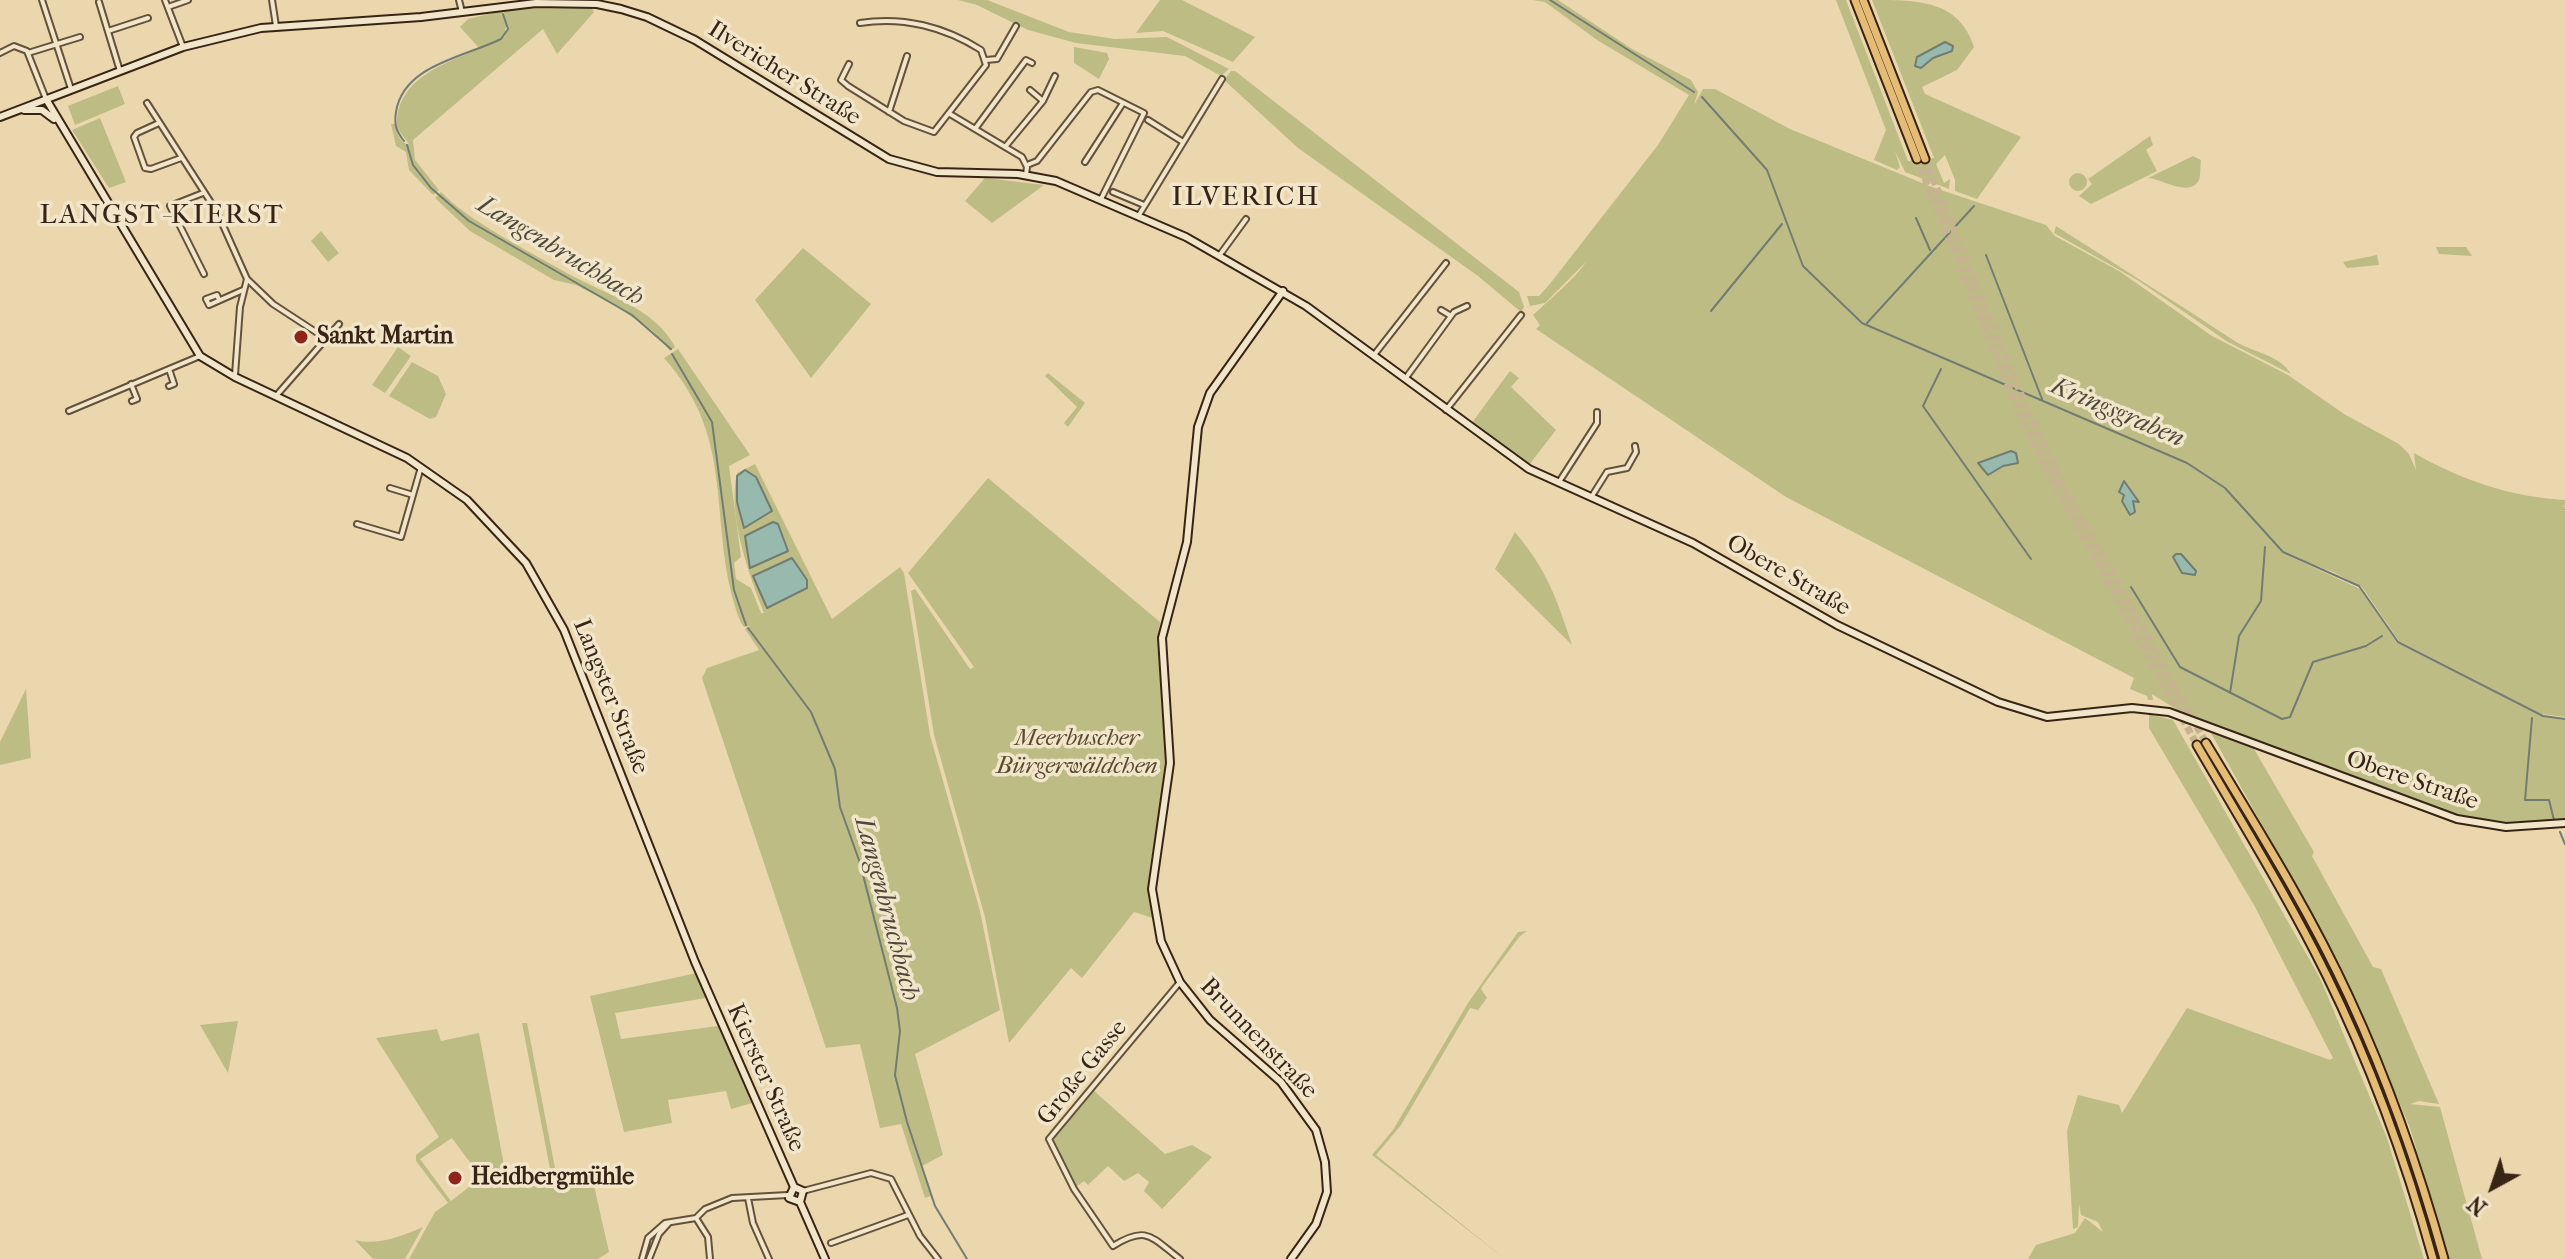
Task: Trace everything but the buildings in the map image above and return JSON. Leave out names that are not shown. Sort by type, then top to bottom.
[{"type":"highway","points":[[1855,0],[1921,159],[1863,0]]},
{"type":"highway","points":[[2433,1259],[2389,1121],[2338,1000],[2202,744],[2282,869],[2348,995],[2398,1116],[2444,1259]]},
{"type":"street","points":[[42,0],[71,89]]},
{"type":"street","points":[[165,0],[183,47]]},
{"type":"street","points":[[168,7],[188,0]]},
{"type":"street","points":[[272,0],[276,26]]},
{"type":"street","points":[[459,0],[462,12]]},
{"type":"street","points":[[99,2],[120,71]]},
{"type":"street","name":"Ilvericher Straße","points":[[0,117],[183,47],[276,26],[557,2],[597,4],[647,17],[695,40],[889,159],[937,172],[1026,175],[1056,181]]},
{"type":"street","points":[[108,31],[148,18]]},
{"type":"street","points":[[860,23],[895,21],[934,28],[981,50],[986,60]]},
{"type":"street","points":[[986,60],[997,59],[1016,26]]},
{"type":"street","points":[[28,53],[80,37]]},
{"type":"street","points":[[0,53],[20,46],[28,53],[46,99]]},
{"type":"street","points":[[889,112],[907,56]]},
{"type":"street","points":[[849,64],[841,80],[889,112],[918,128],[934,132],[950,114],[986,60]]},
{"type":"street","points":[[975,129],[1026,60],[1032,63]]},
{"type":"street","points":[[1005,147],[1043,101],[1055,76]]},
{"type":"street","points":[[1139,215],[1222,79]]},
{"type":"street","points":[[1030,90],[1043,101]]},
{"type":"street","points":[[1027,165],[1037,161],[1091,92],[1098,90],[1144,113],[1101,199]]},
{"type":"street","name":"Langster Straße","points":[[46,99],[200,356],[235,377],[421,467],[467,500],[496,528],[545,592],[595,702],[704,982]]},
{"type":"street","points":[[147,103],[217,212],[247,279],[273,304],[325,338]]},
{"type":"street","points":[[1085,162],[1123,103]]},
{"type":"street","points":[[17,111],[42,110],[61,126]]},
{"type":"street","points":[[950,114],[1022,157],[1027,165],[1026,175]]},
{"type":"street","points":[[1148,120],[1183,142]]},
{"type":"street","points":[[159,123],[134,137],[145,168],[181,158]]},
{"type":"street","name":"Obere Straße","points":[[1056,181],[1139,215],[1283,291],[1511,458],[1558,484],[1680,536],[1850,632],[2020,711],[2056,718],[2132,708],[2169,712],[2457,819],[2506,827],[2565,823]]},
{"type":"street","points":[[1113,192],[1144,205]]},
{"type":"street","points":[[203,193],[170,206],[204,274]]},
{"type":"street","points":[[1219,256],[1246,219]]},
{"type":"street","points":[[1374,355],[1446,263]]},
{"type":"street","points":[[235,377],[243,290],[247,279]]},
{"type":"street","points":[[219,300],[243,290]]},
{"type":"street","name":"Brunnenstraße","points":[[1283,291],[1205,402],[1196,436],[1187,542],[1162,638],[1170,763],[1153,867],[1153,905],[1161,941],[1180,982],[1210,1020],[1281,1082],[1316,1130],[1325,1162],[1327,1192],[1316,1224],[1291,1259]]},
{"type":"street","points":[[1405,379],[1457,308],[1467,306]]},
{"type":"street","points":[[1441,310],[1451,316]]},
{"type":"street","points":[[1446,410],[1521,315]]},
{"type":"street","points":[[276,396],[339,324]]},
{"type":"street","points":[[69,411],[200,356]]},
{"type":"street","points":[[169,369],[174,384],[169,386]]},
{"type":"street","points":[[131,384],[137,399],[132,401]]},
{"type":"street","points":[[1558,484],[1597,423],[1597,412]]},
{"type":"street","points":[[1590,498],[1607,472],[1627,468],[1636,452],[1635,446]]},
{"type":"street","points":[[357,524],[401,537],[421,467]]},
{"type":"street","points":[[390,488],[413,495]]},
{"type":"street","name":"Kierster Straße","points":[[704,982],[794,1187],[803,1191]]},
{"type":"street","name":"Große Gasse","points":[[1180,982],[1049,1139],[1074,1189],[1113,1246],[1134,1234],[1146,1234],[1180,1259]]},
{"type":"street","points":[[825,1259],[800,1202],[803,1191],[871,1173],[883,1174],[898,1188],[908,1215],[938,1259]]},
{"type":"street","name":"Kierster Straße","points":[[788,1195],[794,1187]]},
{"type":"street","points":[[642,1259],[652,1232],[669,1223],[696,1218],[705,1209],[726,1199],[788,1195],[791,1201],[800,1202]]},
{"type":"street","points":[[748,1198],[753,1223],[769,1259]]},
{"type":"street","points":[[831,1243],[908,1215]]},
{"type":"street","points":[[696,1218],[708,1237],[710,1259]]},
{"type":"street","points":[[649,1259],[659,1234],[669,1223]]},
{"type":"green space","points":[[958,0],[987,0],[1069,32],[1115,39],[1167,37],[1229,69],[1221,76],[1185,56],[1076,43],[1028,30],[977,5]]},
{"type":"green space","points":[[1160,0],[1182,0],[1255,37],[1233,62],[1163,31],[1136,33]]},
{"type":"green space","points":[[1533,0],[1558,0],[1632,49],[1691,80],[1698,92],[1694,105],[1703,89],[1715,89],[1790,129],[1932,187],[2046,225],[2055,236],[2119,271],[2212,336],[2288,375],[2344,414],[2399,444],[2409,454],[2416,470],[2414,453],[2487,486],[2565,500],[2565,506],[2561,506],[2565,507],[2565,717],[2541,714],[2399,641],[2362,587],[2333,572],[2287,555],[2360,589],[2398,643],[2541,716],[2565,720],[2565,820],[2523,825],[2460,817],[2185,715],[2152,694],[2153,700],[2148,700],[2147,696],[2130,689],[2134,678],[1786,497],[1536,329],[1540,325],[1533,315],[1568,283],[1587,261],[1545,303],[1530,306],[1527,296],[1539,296],[1549,285],[1658,145],[1689,95],[1597,40],[1545,2]]},
{"type":"green space","points":[[1836,0],[1846,0],[1908,161],[1934,158],[1872,0],[1921,2],[1935,6],[1947,11],[1967,31],[1974,47],[1957,70],[1922,87],[1925,94],[2021,137],[1977,199],[1955,191],[1955,180],[1945,155],[1936,164],[1944,183],[1950,179],[1949,189],[1905,172],[1895,151],[1900,167],[1897,170],[1874,160],[1886,130]]},
{"type":"green space","points":[[542,6],[591,7],[594,12],[557,54],[543,29],[413,140],[415,160],[439,190],[433,195],[409,170],[406,152],[396,146],[391,124],[395,124],[401,140],[409,144],[397,128],[399,109],[406,94],[431,71],[498,41],[479,48],[460,27],[468,19],[502,11],[506,26],[504,37],[508,29],[503,10]]},
{"type":"green space","points":[[1074,47],[1107,53],[1109,59],[1099,79],[1074,63]]},
{"type":"green space","points":[[1231,71],[1235,71],[1519,292],[1524,307],[1521,312],[1478,276],[1298,148],[1224,80]]},
{"type":"green space","points":[[118,86],[125,104],[75,125],[68,106]]},
{"type":"green space","points":[[100,118],[126,182],[109,188],[72,130]]},
{"type":"green space","points":[[2150,136],[2153,145],[2146,150],[2157,171],[2091,204],[2079,196],[2092,184],[2088,179]]},
{"type":"green space","points":[[2193,156],[2201,160],[2200,178],[2195,185],[2183,188],[2148,178]]},
{"type":"green space","points":[[2078,173],[2087,182],[2078,191],[2069,182]]},
{"type":"green space","points":[[985,178],[1044,185],[992,223],[965,201]]},
{"type":"green space","points":[[441,192],[466,214],[500,235],[641,311],[666,333],[675,347],[670,351],[653,331],[614,305],[576,285],[554,280],[470,231],[435,198]]},
{"type":"green space","points":[[2056,226],[2233,340],[2272,357],[2291,374],[2228,342],[2139,281],[2054,233]]},
{"type":"green space","points":[[321,231],[339,253],[328,262],[311,241]]},
{"type":"green space","points":[[2436,247],[2466,247],[2472,256],[2439,254]]},
{"type":"green space","points":[[803,248],[871,304],[811,378],[755,300]]},
{"type":"green space","points":[[2377,255],[2379,265],[2347,268],[2343,262]]},
{"type":"green space","points":[[398,347],[411,356],[385,393],[372,385]]},
{"type":"green space","points":[[678,349],[750,455],[729,466],[741,557],[734,563],[736,579],[751,588],[761,613],[764,613],[746,563],[735,507],[737,473],[755,464],[832,619],[900,567],[904,573],[930,735],[980,911],[1000,1010],[915,1054],[943,1155],[922,1166],[933,1202],[930,1196],[925,1198],[901,1124],[880,1128],[860,1044],[826,1048],[702,678],[707,668],[759,650],[745,629],[751,626],[744,627],[741,623],[730,588],[718,487],[703,422],[688,390],[664,358]]},
{"type":"green space","points":[[412,362],[438,376],[446,394],[436,417],[430,419],[389,396]]},
{"type":"green space","points":[[1510,371],[1519,378],[1511,387],[1556,430],[1529,465],[1471,424]]},
{"type":"green space","points":[[1048,373],[1085,403],[1068,427],[1064,423],[1077,407],[1045,376]]},
{"type":"green space","name":"Meerbuscher Bürgerwäldchen","points":[[988,478],[1160,622],[1158,644],[1168,760],[1150,867],[1153,918],[1134,912],[1082,978],[1071,968],[1009,1043],[985,917],[934,735],[911,591],[915,589],[970,669],[974,667],[908,573]]},
{"type":"green space","points":[[1515,532],[1550,586],[1572,645],[1495,569]]},
{"type":"green space","points":[[26,689],[31,758],[0,765],[0,742]]},
{"type":"green space","points":[[2149,714],[2173,720],[2320,978],[2387,1138],[2424,1259],[2028,1259],[2036,1245],[2075,1233],[2085,1218],[2103,1232],[2098,1222],[2081,1215],[2079,1204],[2078,1227],[2073,1229],[2067,1131],[2078,1095],[2119,1105],[2122,1113],[2187,1008],[2330,1060],[2333,1058],[2254,905],[2149,728]]},
{"type":"green space","points":[[2211,733],[2254,749],[2314,852],[2312,856],[2373,967],[2381,969],[2439,1104],[2419,1101],[2410,1104],[2440,1107],[2482,1259],[2449,1259],[2410,1128],[2340,965]]},
{"type":"green space","points":[[1527,931],[1484,984],[1481,989],[1487,998],[1478,1010],[1470,1008],[1401,1125],[1376,1155],[1505,1259],[1372,1155],[1393,1130],[1468,1003],[1518,932]]},
{"type":"green space","points":[[697,973],[706,998],[615,1013],[621,1039],[718,1026],[752,1103],[731,1109],[726,1091],[668,1100],[672,1123],[624,1132],[590,996]]},
{"type":"green space","points":[[238,1021],[228,1073],[200,1025]]},
{"type":"green space","points":[[522,1023],[527,1023],[556,1173],[590,1168],[609,1252],[598,1259],[409,1259],[435,1212],[448,1203],[416,1161],[416,1155],[439,1137],[376,1038],[437,1029],[441,1041],[479,1033],[507,1181],[551,1174]],"holes":[[[452,1138],[486,1184],[469,1187],[451,1201],[420,1159]]]},
{"type":"green space","points":[[1093,1090],[1165,1154],[1192,1145],[1212,1157],[1162,1209],[1144,1191],[1149,1182],[1138,1173],[1124,1181],[1108,1166],[1088,1185],[1084,1181],[1076,1187],[1053,1140],[1056,1131]]},
{"type":"green space","points":[[423,1227],[405,1259],[373,1259],[355,1240],[381,1241]]},
{"type":"water","points":[[1945,42],[1953,46],[1952,51],[1933,58],[1921,68],[1915,66],[1917,57]]},
{"type":"water","points":[[2011,451],[2016,453],[2018,463],[2003,466],[1988,475],[1978,463]]},
{"type":"water","points":[[745,470],[756,477],[772,511],[744,528],[737,502],[737,476]]},
{"type":"water","points":[[2124,481],[2139,502],[2133,501],[2135,512],[2130,515],[2122,501],[2124,495],[2119,492]]},
{"type":"water","points":[[773,522],[778,524],[788,551],[750,568],[745,536]]},
{"type":"water","points":[[2181,554],[2196,571],[2195,575],[2182,573],[2173,557]]},
{"type":"water","points":[[792,558],[807,580],[807,588],[767,608],[753,576]]},
{"type":"waterway","name":"Kringsgraben","points":[[1550,0],[1694,92]]},
{"type":"waterway","name":"Langenbruchbach","points":[[404,141],[396,128],[395,117],[401,96],[410,83],[438,65],[501,39],[508,29],[503,14]]},
{"type":"waterway","name":"Kringsgraben","points":[[1702,97],[1767,170],[1803,266],[1862,323],[2187,463],[2225,488],[2283,552],[2359,586],[2398,642],[2543,716],[2565,719]]},
{"type":"waterway","name":"Langenbruchbach","points":[[407,145],[413,165],[431,188],[469,221],[632,315],[671,349]]},
{"type":"waterway","points":[[1867,323],[1974,206]]},
{"type":"waterway","points":[[1916,218],[1930,250]]},
{"type":"waterway","points":[[1711,311],[1782,224]]},
{"type":"waterway","points":[[1986,255],[2042,399]]},
{"type":"waterway","name":"Langenbruchbach","points":[[672,354],[712,422],[734,590],[746,625]]},
{"type":"waterway","points":[[1941,369],[1923,406],[2031,559]]},
{"type":"waterway","points":[[2230,693],[2239,636],[2261,601],[2265,547]]},
{"type":"waterway","points":[[2131,587],[2180,667],[2282,719],[2290,717],[2313,662],[2366,646],[2382,636]]},
{"type":"waterway","name":"Langenbruchbach","points":[[748,628],[811,712],[835,769],[840,807],[860,863],[897,1008],[900,1031],[895,1075],[907,1122],[935,1206],[967,1259]]},
{"type":"waterway","points":[[2532,718],[2525,800],[2549,800],[2554,820]]},
{"type":"waterway","points":[[2560,832],[2565,844]]},
{"type":"tunnel","points":[[1917,159],[2017,407],[2054,484],[2197,745]]},
{"type":"tunnel","points":[[1925,159],[2025,404],[2060,479],[2206,743]]},
{"type":"place","name":"Sankt Martin","points":[[301,337]]},
{"type":"place","name":"Heidbergmühle","points":[[455,1178]]},
{"type":"district","name":"ILVERICH","points":[[1246,198]]},
{"type":"district","name":"LANGST-KIERST","points":[[162,216]]}]
